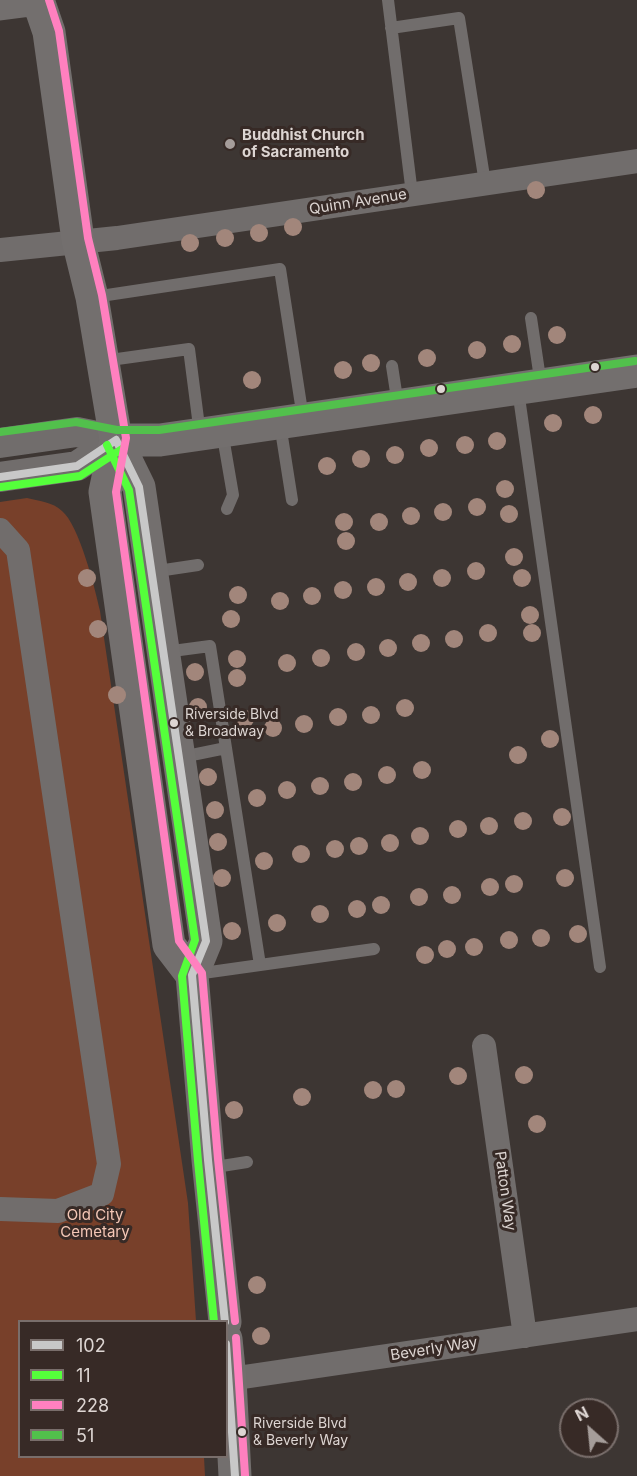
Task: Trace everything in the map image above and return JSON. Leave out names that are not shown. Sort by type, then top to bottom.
[{"type":"main road","points":[[0,4],[31,0]]},
{"type":"main road","points":[[38,0],[49,32],[78,240],[92,297],[116,440],[139,487],[177,758],[206,941],[192,975],[225,1320]]},
{"type":"main road","points":[[116,440],[160,440],[637,371]]},
{"type":"main road","points":[[116,440],[105,492],[169,945],[192,975]]},
{"type":"main road","points":[[228,1359],[235,1476]]},
{"type":"street","name":"Quinn Avenue","points":[[0,250],[78,240],[117,238],[637,161]]},
{"type":"street","points":[[0,443],[76,432],[116,440]]},
{"type":"street","points":[[0,477],[77,466],[116,440]]},
{"type":"street","points":[[0,530],[18,550],[109,1164],[102,1194],[58,1211],[0,1209]]},
{"type":"street","name":"Patton Way","points":[[484,1046],[525,1336]]},
{"type":"street","name":"Beverly Way","points":[[230,1379],[637,1319]]},
{"type":"lane","points":[[388,0],[412,194]]},
{"type":"lane","points":[[391,28],[459,18],[485,183]]},
{"type":"lane","points":[[92,297],[280,269],[291,421],[292,500]]},
{"type":"lane","points":[[531,318],[530,387],[600,967]]},
{"type":"lane","points":[[102,361],[189,349],[211,432],[233,495],[227,508]]},
{"type":"lane","points":[[393,366],[398,406]]},
{"type":"lane","points":[[150,572],[198,565]]},
{"type":"lane","points":[[162,652],[210,646],[260,965]]},
{"type":"lane","points":[[177,758],[226,748]]},
{"type":"lane","points":[[192,975],[374,949]]},
{"type":"lane","points":[[209,1168],[247,1162]]},
{"type":"green space","name":"Old City Cemetary","points":[[27,498],[45,502],[62,511],[74,529],[86,558],[100,611],[188,1203],[196,1320],[18,1320],[18,1458],[204,1458],[205,1476],[0,1476],[0,502]]},
{"type":"transit line","name":"228","points":[[49,0],[59,31],[88,238],[102,295],[126,438],[116,492],[179,941],[202,973],[235,1321]]},
{"type":"transit line","name":"51","points":[[0,432],[76,422],[117,430],[159,430],[635,361]]},
{"type":"transit line","name":"102","points":[[116,440],[139,487],[206,941],[192,975],[225,1320]]},
{"type":"transit line","name":"102","points":[[0,477],[77,466],[116,440]]},
{"type":"transit line","name":"11","points":[[107,445],[129,490],[195,940],[182,976],[214,1320]]},
{"type":"transit line","name":"11","points":[[1,487],[80,476],[122,449]]},
{"type":"transit line","name":"228","points":[[236,1338],[245,1475]]},
{"type":"transit line","name":"102","points":[[228,1373],[235,1476]]},
{"type":"place","name":"Buddhist Church of Sacramento","points":[[230,144]]},
{"type":"place","name":"Riverside Blvd & Broadway","points":[[174,723]]},
{"type":"place","name":"Riverside Blvd & Beverly Way","points":[[242,1432]]}]
